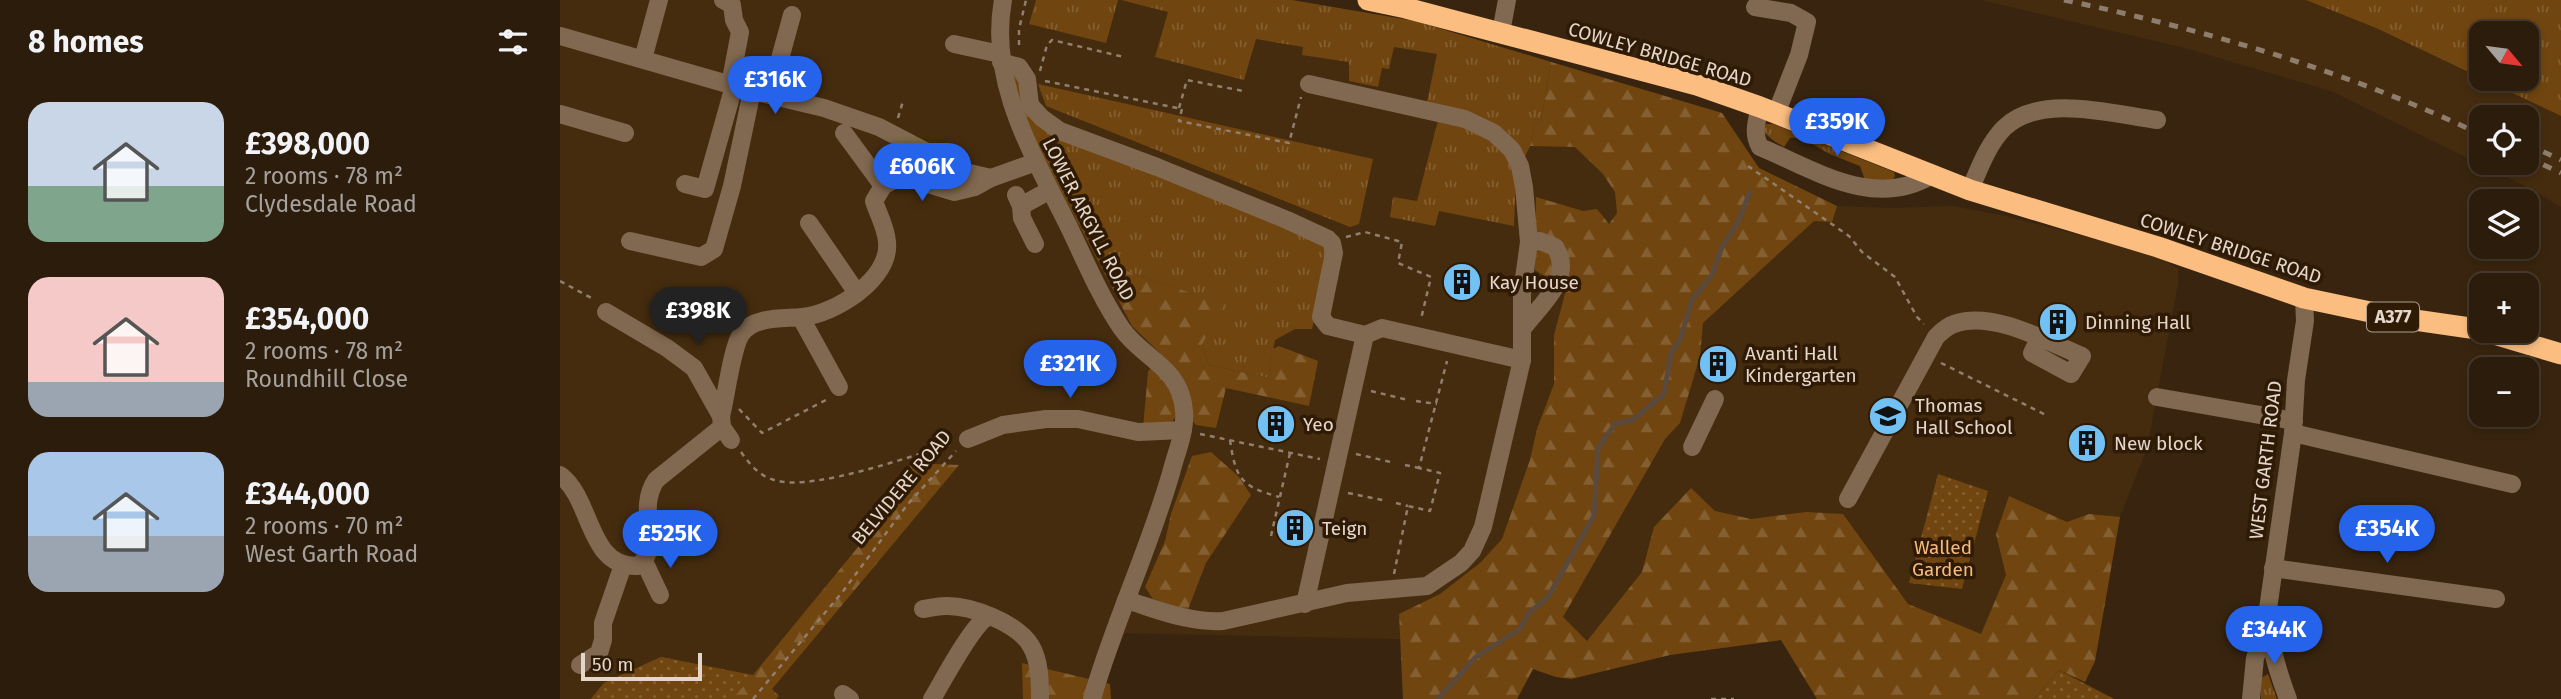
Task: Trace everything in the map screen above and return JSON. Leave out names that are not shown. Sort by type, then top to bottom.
[{"type":"highway","name":"COWLEY BRIDGE ROAD","points":[[1368,0],[1697,85],[1768,110],[1970,190],[2158,247],[2304,298],[2394,317],[2477,329],[2561,354]]},
{"type":"street","points":[[643,59],[659,0]]},
{"type":"street","points":[[685,184],[705,189],[732,85],[740,32],[734,20],[732,5],[723,0]]},
{"type":"street","name":"LOWER ARGYLL ROAD","points":[[1003,0],[998,24],[1011,65],[1006,87],[1026,141],[1089,271],[1123,331],[1167,369],[1182,396],[1185,413],[1183,430],[1162,504],[1092,699]]},
{"type":"street","points":[[1500,32],[1507,0]]},
{"type":"street","points":[[1755,7],[1791,13],[1808,22],[1799,55],[1755,130],[1760,147],[1853,186],[1877,190],[1898,190],[1932,175]]},
{"type":"street","points":[[630,241],[701,257],[714,249],[761,93],[792,15]]},
{"type":"street","points":[[560,36],[761,93],[824,108],[879,127],[965,172],[991,178]]},
{"type":"street","points":[[954,44],[1011,65],[1030,105],[1060,131],[1287,220],[1330,242],[1334,253],[1322,320],[1328,326],[1364,335],[1382,328],[1522,360]]},
{"type":"street","points":[[1126,600],[1189,620],[1209,622],[1305,604],[1347,593],[1427,586],[1449,573],[1472,551],[1483,527],[1491,502],[1522,360],[1522,293],[1529,242],[1520,166],[1512,150],[1494,133],[1465,119],[1309,85]]},
{"type":"street","points":[[1970,190],[1997,136],[2016,119],[2033,111],[2060,108],[2157,120]]},
{"type":"street","points":[[560,114],[625,133]]},
{"type":"street","points":[[844,133],[883,186]]},
{"type":"street","points":[[560,475],[580,498],[598,544],[608,556],[623,565],[638,566],[645,561],[650,549],[646,508],[650,489],[656,480],[725,420],[735,351],[742,333],[757,322],[818,314],[857,293],[879,274],[887,253],[886,234],[874,201],[883,186],[901,176],[954,192],[975,187],[991,178],[1036,162]]},
{"type":"street","points":[[1035,244],[1022,218],[1019,201],[1050,190]]},
{"type":"street","points":[[809,223],[857,293]]},
{"type":"street","points":[[1523,328],[1555,287],[1562,269],[1562,260],[1555,247],[1540,241],[1529,242]]},
{"type":"street","name":"WEST GARTH ROAD","points":[[2288,699],[2273,656],[2268,627],[2273,568],[2305,321],[2304,298]]},
{"type":"street","points":[[606,312],[667,348],[694,368],[725,420]]},
{"type":"street","points":[[801,318],[839,387]]},
{"type":"street","points":[[1848,499],[1936,337],[1951,325],[1966,320],[1987,320],[2039,339]]},
{"type":"street","points":[[1305,604],[1364,335]]},
{"type":"street","points":[[2157,397],[2293,427],[2512,484]]},
{"type":"street","points":[[1692,447],[1715,399]]},
{"type":"street","name":"BELVIDERE ROAD","points":[[968,439],[1003,425],[1046,419],[1078,419],[1138,432],[1183,430]]},
{"type":"street","points":[[645,561],[660,595]]},
{"type":"street","points":[[580,665],[599,653],[603,640],[603,623],[623,565]]},
{"type":"street","points":[[2273,568],[2496,599]]},
{"type":"street","points":[[923,609],[946,606],[966,608],[1013,627],[1032,647],[1037,664],[1040,699]]},
{"type":"street","points":[[932,699],[982,619],[989,616]]},
{"type":"street","name":"WEST GARTH ROAD","points":[[2251,699],[2255,658],[2268,627]]},
{"type":"path","points":[[1026,0],[1011,65],[1180,108]]},
{"type":"path","points":[[1045,56],[1047,45],[1052,40],[1124,57]]},
{"type":"path","points":[[1243,91],[1187,80],[1179,121],[1289,143],[1296,116]]},
{"type":"path","points":[[897,121],[903,101]]},
{"type":"path","points":[[1748,166],[1849,236],[1862,252],[1895,276],[1917,317],[1936,337]]},
{"type":"path","points":[[1330,242],[1365,232],[1402,242],[1398,263],[1431,277],[1421,321]]},
{"type":"path","points":[[560,281],[600,303],[606,312]]},
{"type":"path","points":[[1419,468],[1451,344]]},
{"type":"path","points":[[1926,356],[2048,416]]},
{"type":"path","points":[[725,420],[762,432],[836,394],[839,387]]},
{"type":"path","points":[[1354,387],[1408,400]]},
{"type":"path","points":[[1416,401],[1437,404]]},
{"type":"path","points":[[725,420],[756,472],[777,481],[797,484],[840,476],[968,439]]},
{"type":"path","points":[[1183,430],[1337,462]]},
{"type":"path","name":"BELVIDERE ROAD","points":[[753,699],[844,590],[908,505],[968,439]]},
{"type":"path","points":[[1230,440],[1234,467],[1250,489],[1279,498]]},
{"type":"path","points":[[1271,536],[1290,453]]},
{"type":"path","points":[[1355,453],[1395,463]]},
{"type":"path","points":[[1396,503],[1430,511],[1440,472],[1405,465]]},
{"type":"path","points":[[1352,494],[1387,501]]},
{"type":"path","points":[[1391,590],[1409,506]]},
{"type":"path","points":[[1711,699],[1734,699]]},
{"type":"shaded area","points":[[560,0],[1292,0],[1415,21],[1722,113],[1759,168],[1837,206],[1953,206],[2006,216],[2156,255],[2178,269],[2178,284],[2147,448],[2120,517],[2095,661],[2085,682],[2059,670],[2034,699],[1817,699],[1781,640],[1670,655],[1571,679],[1556,677],[1518,664],[1525,642],[1125,633],[1096,699],[560,699]]},
{"type":"shaded area","points":[[1981,0],[2306,0],[2376,28],[2469,72],[2469,91],[2508,91],[2538,105],[2469,105],[2469,159],[2331,91],[2185,48]]},
{"type":"shaded area","points":[[2539,106],[2561,116],[2561,207],[2539,194],[2539,189],[2531,189],[2502,175],[2539,175]]},
{"type":"green space","points":[[1036,0],[1118,0],[1106,43],[1029,24]]},
{"type":"green space","points":[[1121,0],[1292,0],[1415,21],[1551,62],[1541,121],[1534,126],[1530,146],[1516,175],[1514,226],[1439,211],[1435,226],[1390,217],[1393,197],[1417,201],[1442,105],[1427,102],[1437,54],[1394,47],[1389,69],[1382,68],[1378,87],[1349,81],[1349,62],[1302,55],[1303,47],[1256,39],[1244,80],[1155,57],[1168,12]]},
{"type":"green space","points":[[2306,0],[2561,0],[2561,116],[2508,91],[2539,91],[2539,21],[2469,21],[2469,72],[2376,28]]},
{"type":"green space","points":[[1551,62],[1722,113],[1759,168],[1837,206],[1832,222],[1814,221],[1703,323],[1700,356],[1680,423],[1665,439],[1563,617],[1587,641],[1642,572],[1654,527],[1691,488],[1715,511],[1751,519],[1806,512],[1843,514],[1908,604],[1981,634],[2006,575],[1996,534],[2009,496],[2067,522],[2089,514],[2120,517],[2095,661],[2085,682],[2059,670],[2034,699],[1817,699],[1781,640],[1670,655],[1571,679],[1533,669],[1517,699],[1403,699],[1399,614],[1440,594],[1480,563],[1502,539],[1554,384],[1554,335],[1566,290],[1535,270],[1536,197],[1583,211],[1597,209],[1609,224],[1617,213],[1615,192],[1603,174],[1575,147],[1530,146],[1534,126],[1541,121]]},
{"type":"green space","points":[[1010,71],[1021,80],[1027,109],[1317,239],[1326,249],[1327,258],[1312,329],[1295,329],[1275,340],[1268,378],[1209,365],[1202,345],[1222,304],[1098,261],[1023,118]]},
{"type":"green space","points":[[1038,84],[1373,159],[1359,224],[1350,227],[1046,106]]},
{"type":"green space","points":[[1766,124],[1773,124],[1894,172],[1895,176],[1892,182],[1865,180],[1860,166],[1807,141],[1790,138],[1784,147],[1766,134],[1763,128]]},
{"type":"green space","points":[[1098,261],[1223,304],[1202,345],[1209,365],[1268,378],[1273,349],[1279,346],[1318,361],[1309,406],[1226,388],[1216,428],[1196,425],[1190,418],[1176,416],[1168,428],[1143,428],[1148,372],[1160,353],[1132,326]]},
{"type":"green space","points":[[1211,452],[1238,476],[1251,495],[1206,563],[1187,612],[1153,599],[1145,587],[1165,541],[1171,514],[1192,456]]},
{"type":"green space","points":[[911,463],[959,465],[772,689],[779,696],[776,699],[591,699],[604,683],[661,657],[753,675],[904,491]]},
{"type":"green space","name":"Walled Garden","points":[[1938,474],[1988,491],[1962,589],[1909,583]]},
{"type":"green space","points":[[661,657],[753,676],[732,699],[591,699],[604,683]]},
{"type":"green space","points":[[1022,663],[1110,684],[1111,699],[1023,699]]},
{"type":"green space","points":[[2059,670],[2114,699],[2034,699]]},
{"type":"green space","points":[[2268,674],[2277,699],[2261,699],[2261,678]]},
{"type":"waterway","points":[[1438,699],[1476,657],[1520,629],[1529,613],[1548,597],[1594,516],[1598,448],[1615,424],[1633,420],[1664,394],[1671,353],[1680,340],[1692,300],[1712,275],[1722,247],[1738,222],[1750,192]]},
{"type":"railway","points":[[2064,0],[2171,25],[2277,55],[2381,92],[2469,129]]},
{"type":"railway","points":[[2539,150],[2561,160]]},
{"type":"railway","points":[[2539,163],[2561,173]]},
{"type":"place","name":"Kay House","points":[[1462,282]]},
{"type":"place","name":"Dinning Hall","points":[[2058,322]]},
{"type":"place","name":"Avanti Hall Kindergarten","points":[[1718,364]]},
{"type":"place","name":"Thomas Hall School","points":[[1888,416]]},
{"type":"place","name":"Yeo","points":[[1276,424]]},
{"type":"place","name":"New block","points":[[2087,443]]},
{"type":"place","name":"Teign","points":[[1295,528]]}]
